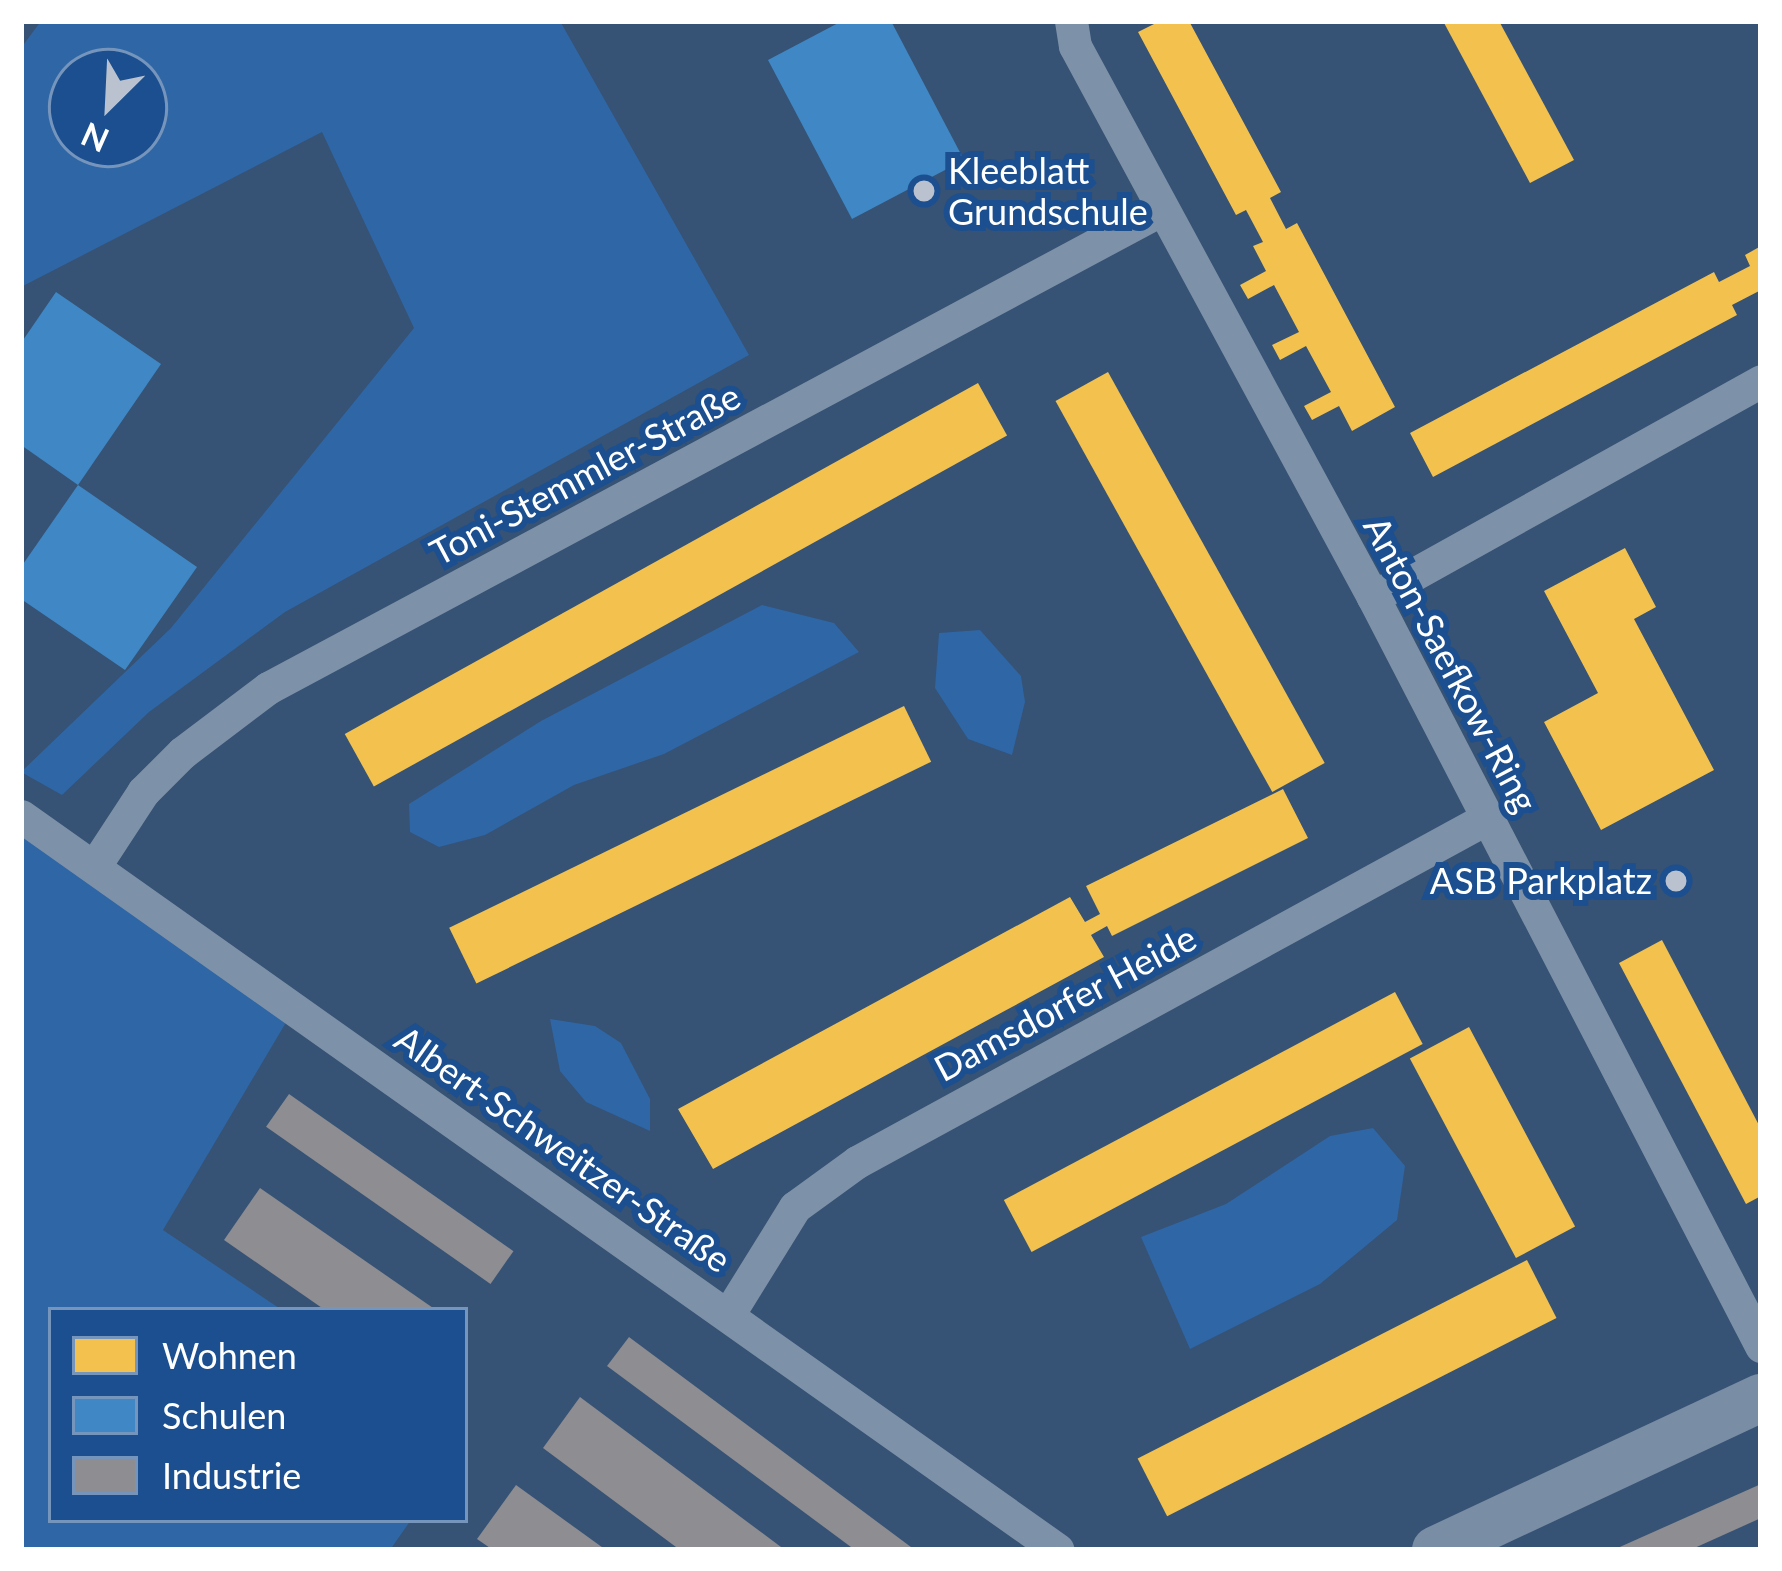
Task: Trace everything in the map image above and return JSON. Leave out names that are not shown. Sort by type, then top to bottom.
[{"type":"street","name":"Anton-Saefkow-Ring","points":[[1071,21],[1076,46],[1489,817],[1761,1346]]},
{"type":"street","name":"Toni-Stemmler-Straße","points":[[94,867],[143,792],[268,688],[1162,209]]},
{"type":"street","points":[[1373,597],[1761,381]]},
{"type":"street","name":"Albert-Schweitzer-Straße","points":[[21,816],[1058,1550]]},
{"type":"street","name":"Damsdorfer Heide","points":[[728,1315],[795,1207],[919,1125],[1489,817]]},
{"type":"street","points":[[1436,1550],[1761,1398]]},
{"type":"shaded area","points":[[41,21],[560,21],[749,355],[285,612],[149,712],[62,795],[21,772],[171,628],[414,328],[322,132],[21,287],[21,48]]},
{"type":"shaded area","points":[[762,605],[834,623],[859,652],[664,754],[574,785],[485,835],[439,847],[410,832],[409,804],[541,721]]},
{"type":"shaded area","points":[[980,630],[1021,676],[1025,702],[1012,755],[968,739],[935,688],[939,633]]},
{"type":"shaded area","points":[[21,818],[294,1009],[163,1230],[278,1307],[48,1307],[48,1523],[409,1523],[390,1550],[21,1550]]},
{"type":"shaded area","points":[[550,1019],[595,1026],[621,1043],[650,1099],[650,1131],[586,1102],[560,1071]]},
{"type":"shaded area","points":[[1373,1128],[1405,1166],[1397,1220],[1320,1284],[1190,1349],[1141,1237],[1226,1204],[1330,1136]]},
{"type":"building: Wohnen","points":[[1160,21],[1189,21],[1281,192],[1270,198],[1286,229],[1297,223],[1395,407],[1352,431],[1339,406],[1312,420],[1304,406],[1331,392],[1306,346],[1280,360],[1272,345],[1299,332],[1274,285],[1248,299],[1240,285],[1266,271],[1253,246],[1263,242],[1246,210],[1236,215],[1138,32]]},
{"type":"building: Wohnen","points":[[1443,21],[1499,21],[1574,160],[1530,183]]},
{"type":"building: Wohnen","points":[[1761,246],[1761,290],[1732,305],[1737,315],[1433,477],[1410,433],[1714,272],[1719,282],[1750,266],[1745,255]]},
{"type":"building: Wohnen","points":[[1108,372],[1325,763],[1272,792],[1056,401]]},
{"type":"building: Wohnen","points":[[978,383],[1007,435],[374,786],[345,734]]},
{"type":"building: Wohnen","points":[[1625,548],[1656,607],[1634,619],[1714,770],[1601,830],[1544,722],[1598,693],[1544,591]]},
{"type":"building: Wohnen","points":[[904,706],[931,762],[476,984],[449,928]]},
{"type":"building: Wohnen","points":[[1283,789],[1308,838],[1112,936],[1107,926],[1091,935],[1104,957],[713,1169],[678,1109],[1070,897],[1085,922],[1100,914],[1086,886]]},
{"type":"building: Wohnen","points":[[1662,940],[1761,1129],[1761,1196],[1746,1204],[1619,963]]},
{"type":"building: Wohnen","points":[[1395,992],[1423,1044],[1032,1252],[1004,1200]]},
{"type":"building: Wohnen","points":[[1469,1027],[1575,1227],[1516,1258],[1410,1058]]},
{"type":"building: Wohnen","points":[[1527,1260],[1557,1318],[1167,1516],[1138,1458]]},
{"type":"building: Schulen","points":[[842,21],[891,21],[964,160],[852,219],[768,60]]},
{"type":"building: Schulen","points":[[56,292],[161,364],[78,485],[21,445],[21,343]]},
{"type":"building: Schulen","points":[[78,485],[197,567],[125,670],[21,599],[21,567]]},
{"type":"building: Industrie","points":[[289,1094],[513,1251],[491,1284],[266,1127]]},
{"type":"building: Industrie","points":[[260,1188],[432,1307],[321,1307],[224,1240]]},
{"type":"building: Industrie","points":[[629,1337],[915,1550],[855,1550],[607,1366]]},
{"type":"building: Industrie","points":[[580,1397],[785,1550],[680,1550],[543,1448]]},
{"type":"building: Industrie","points":[[1761,1484],[1761,1518],[1690,1550],[1613,1550]]},
{"type":"building: Industrie","points":[[516,1485],[606,1550],[493,1550],[477,1539]]},
{"type":"place","name":"Kleeblatt Grundschule","points":[[924,191]]},
{"type":"place","name":"ASB Parkplatz","points":[[1676,881]]}]
